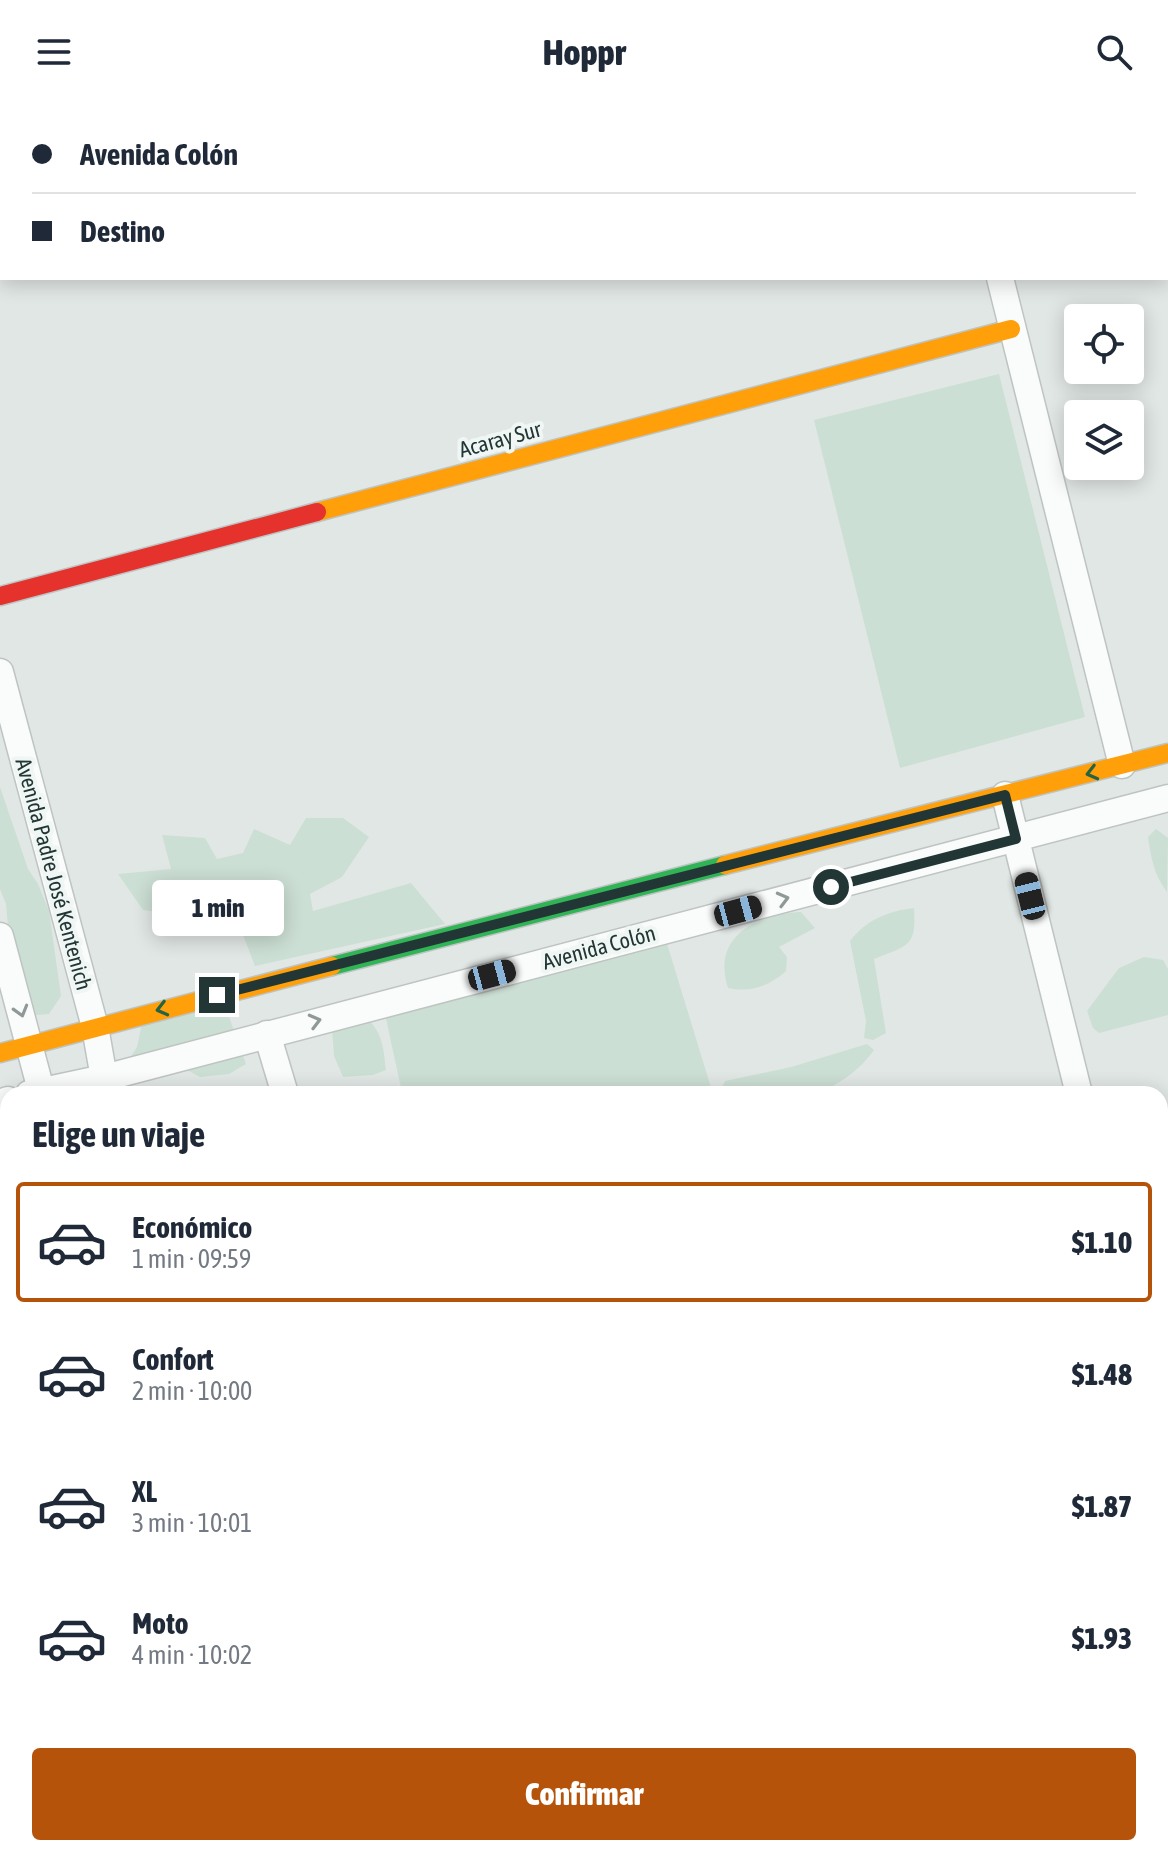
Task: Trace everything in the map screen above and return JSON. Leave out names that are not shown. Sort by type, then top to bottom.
[{"type":"street","points":[[1000,280],[1122,765]]},
{"type":"street","name":"Acaray Sur","points":[[0,596],[1011,329]]},
{"type":"street","name":"Avenida Padre José Kentenich","points":[[0,672],[95,1027],[104,1078]]},
{"type":"street","points":[[0,1053],[1168,753]]},
{"type":"street","points":[[1005,795],[1077,1086]]},
{"type":"street","name":"Avenida Colón","points":[[65,1086],[1168,798]]},
{"type":"street","points":[[0,936],[30,1044],[34,1086]]},
{"type":"street","points":[[267,1034],[283,1086]]},
{"type":"green space","points":[[999,374],[1085,717],[900,768],[814,420]]},
{"type":"green space","points":[[0,787],[28,869],[49,911],[61,996],[49,1014],[16,1017],[6,904],[0,889]]},
{"type":"green space","points":[[306,818],[343,818],[369,837],[342,877],[310,894],[313,911],[411,883],[445,924],[255,966],[243,935],[203,918],[143,910],[118,874],[171,869],[162,835],[205,838],[217,859],[243,853],[254,829],[290,845]]},
{"type":"green space","points":[[1156,829],[1168,838],[1167,892],[1156,873],[1150,852],[1148,837]]},
{"type":"green space","points":[[914,908],[914,931],[908,943],[874,959],[886,1033],[873,1040],[864,1038],[866,1021],[850,941],[863,927],[878,918]]},
{"type":"green space","points":[[801,912],[815,928],[779,947],[787,957],[786,971],[759,987],[744,990],[728,988],[724,970],[726,954],[742,931],[769,917]]},
{"type":"green space","points":[[665,937],[711,1086],[401,1086],[385,1014]]},
{"type":"green space","points":[[1144,957],[1163,960],[1168,969],[1168,1015],[1099,1033],[1093,1028],[1087,1011],[1119,968]]},
{"type":"green space","points":[[227,1011],[246,1064],[229,1074],[200,1077],[189,1071],[130,1058],[137,1047],[144,1014]]},
{"type":"green space","points":[[361,1013],[380,1038],[386,1070],[373,1075],[343,1077],[334,1056],[332,1029]]},
{"type":"green space","points":[[867,1044],[874,1050],[862,1064],[832,1086],[722,1086],[725,1081],[791,1067]]},
{"type":"traffic: fast","points":[[332,966],[725,865]]},
{"type":"traffic: slow","points":[[317,512],[1011,329]]},
{"type":"traffic: slow","points":[[725,865],[1168,753]]},
{"type":"traffic: slow","points":[[0,1053],[332,966]]},
{"type":"traffic: jam","points":[[0,596],[317,512]]},
{"type":"route","points":[[217,995],[1005,795],[1016,839],[831,887]]}]
